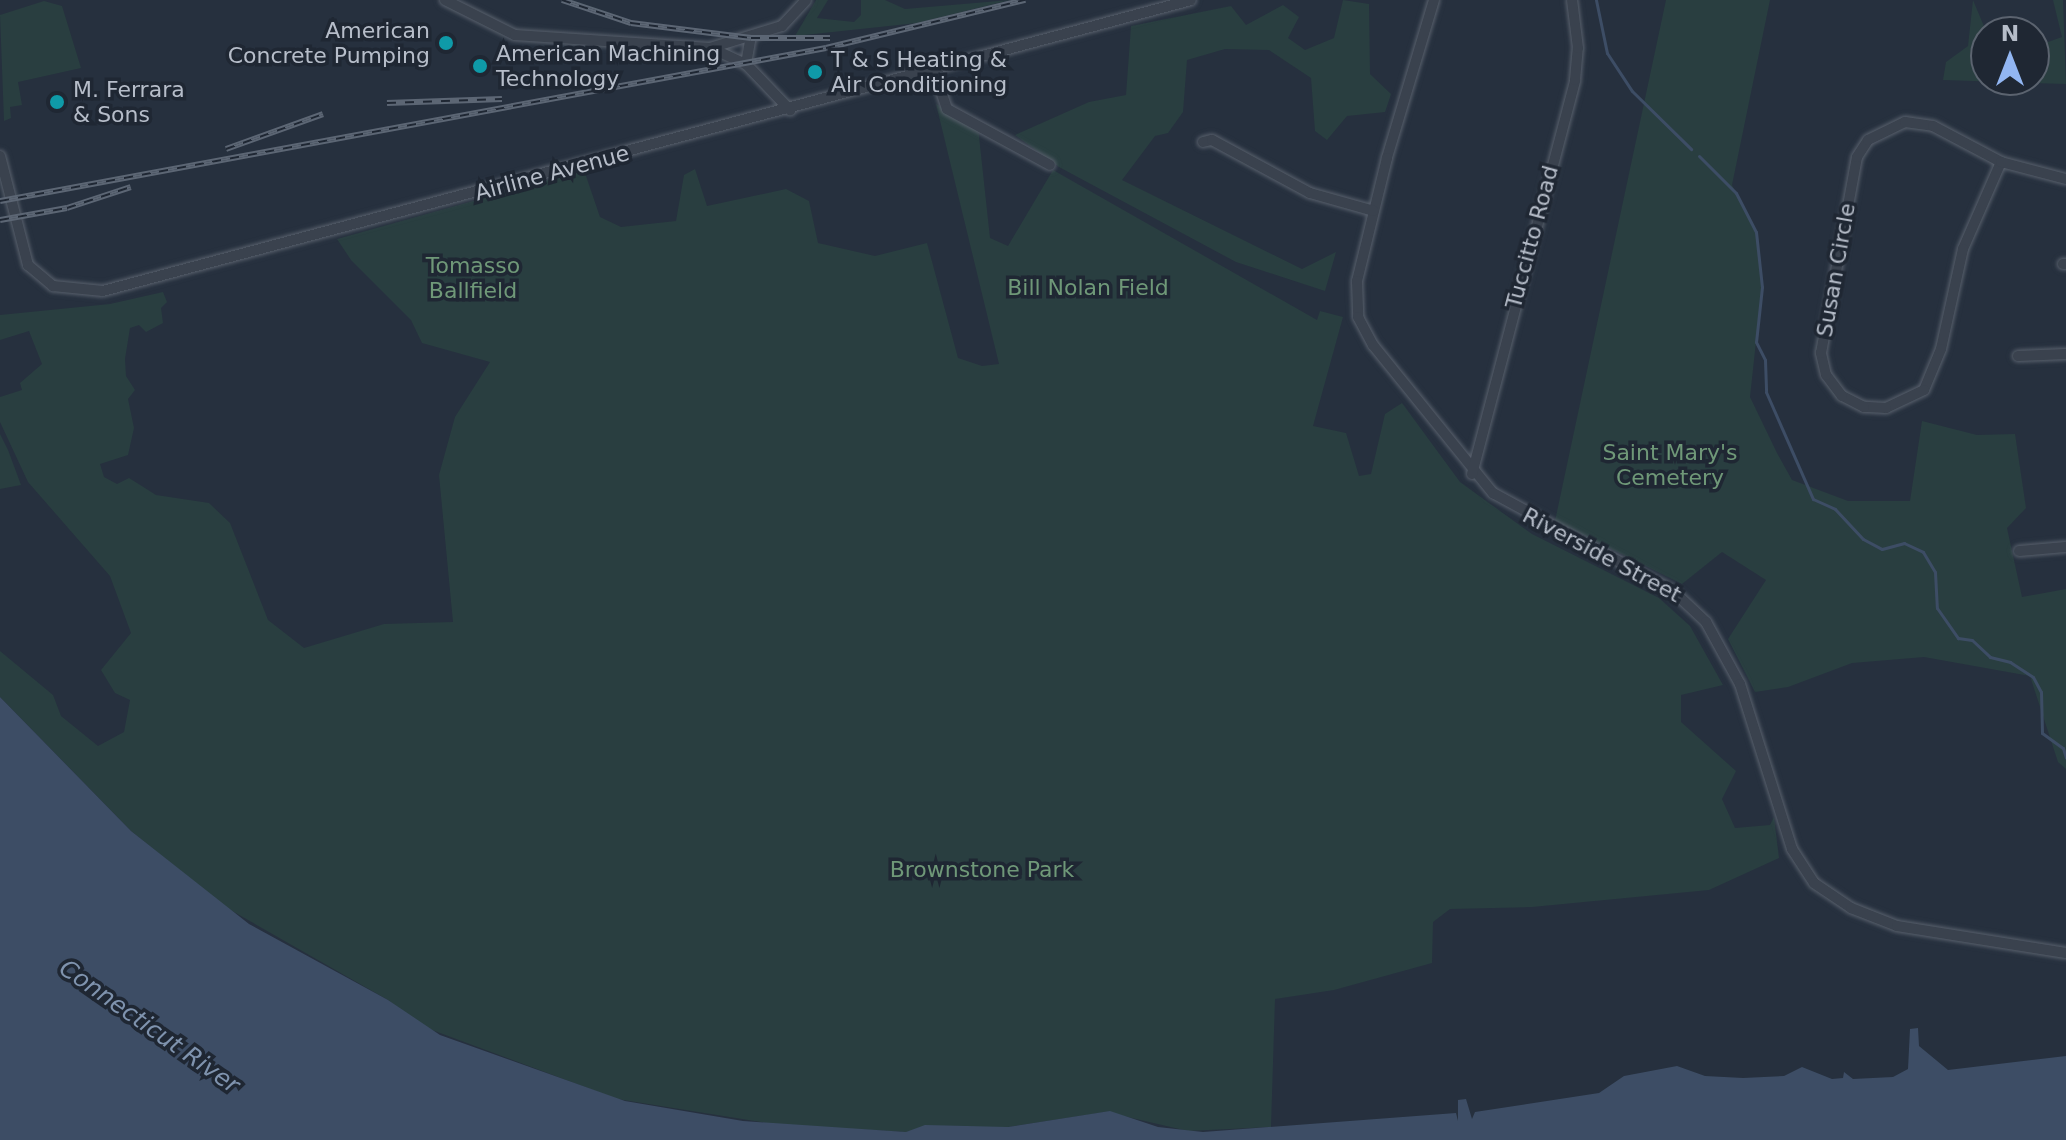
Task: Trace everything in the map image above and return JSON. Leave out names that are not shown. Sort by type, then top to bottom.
[{"type":"street","points":[[445,0],[515,35],[710,48],[790,22],[806,0]]},
{"type":"street","name":"Airline Avenue","points":[[0,156],[25,260],[53,286],[89,293],[790,110],[1191,0]]},
{"type":"street","name":"Riverside Street","points":[[1434,0],[1357,281],[1358,317],[1413,400],[1472,474],[1519,511],[1672,590],[1706,622],[1740,684],[1792,849],[1814,883],[1865,916],[1897,926],[2066,953]]},
{"type":"street","name":"Tuccitto Road","points":[[1472,474],[1575,80],[1578,48],[1572,0]]},
{"type":"street","points":[[746,64],[751,36]]},
{"type":"street","points":[[710,48],[746,64],[790,110]]},
{"type":"street","points":[[934,70],[947,109],[1050,165]]},
{"type":"street","name":"Susan Circle","points":[[1905,122],[1933,126],[2001,162],[1963,249],[1933,376],[1909,401],[1864,407],[1842,396],[1826,375],[1821,353],[1857,157],[1868,140],[1905,122]]},
{"type":"street","points":[[1203,142],[1212,140],[1310,193],[1374,211]]},
{"type":"street","points":[[2001,162],[2066,179]]},
{"type":"street","points":[[2018,356],[2066,354]]},
{"type":"street","points":[[2019,551],[2066,547]]},
{"type":"green space","points":[[816,0],[828,0],[817,18],[854,22],[861,15],[861,0],[885,0],[905,9],[1010,0],[917,23],[795,36]]},
{"type":"green space","points":[[1343,0],[1369,4],[1370,74],[1391,94],[1385,112],[1347,116],[1327,140],[1315,131],[1311,78],[1269,50],[1225,49],[1187,60],[1183,112],[1168,133],[1155,136],[1122,180],[1302,269],[1336,252],[1325,291],[1236,262],[1059,167],[1015,135],[1089,102],[1126,95],[1131,26],[1231,6],[1246,25],[1283,5],[1299,17],[1288,38],[1305,50],[1334,38]]},
{"type":"green space","name":"Saint Mary's Cemetery","points":[[1666,0],[1770,0],[1732,185],[1756,232],[1762,286],[1750,397],[1777,453],[1792,480],[1848,501],[1910,501],[1922,421],[1977,435],[2015,434],[2026,508],[2007,528],[2022,597],[2066,589],[2066,769],[2058,762],[2030,676],[1924,657],[1852,663],[1788,687],[1755,692],[1728,639],[1766,580],[1722,552],[1682,584],[1555,521]]},
{"type":"green space","points":[[1973,0],[1980,16],[1971,16]]},
{"type":"green space","points":[[2053,0],[2063,0],[2066,84],[2050,83],[2050,41],[2062,37]]},
{"type":"green space","points":[[44,1],[62,6],[81,68],[18,82],[22,105],[10,107],[11,118],[4,121],[0,15]]},
{"type":"green space","points":[[1970,28],[1970,81],[1943,80],[1946,62],[1968,46]]},
{"type":"green space","points":[[936,104],[978,127],[990,238],[1008,246],[1053,170],[1317,320],[1320,311],[1343,317],[1313,426],[1346,433],[1359,476],[1371,474],[1385,414],[1402,403],[1460,482],[1532,534],[1659,598],[1690,626],[1723,685],[1681,695],[1681,722],[1736,771],[1722,799],[1735,828],[1770,825],[1774,817],[1779,858],[1709,890],[1532,907],[1450,909],[1433,922],[1432,963],[1334,990],[1275,999],[1271,1127],[1188,1131],[1106,1112],[1008,1127],[906,1132],[779,1125],[617,1099],[424,1027],[388,1000],[227,908],[131,831],[0,697],[0,651],[53,695],[61,716],[98,746],[124,732],[130,700],[115,693],[101,670],[131,633],[110,576],[28,482],[0,422],[0,397],[22,390],[20,383],[42,364],[29,331],[0,340],[0,315],[110,304],[163,292],[167,302],[161,308],[163,323],[146,332],[139,325],[130,328],[125,359],[126,376],[135,390],[128,399],[134,428],[128,455],[100,464],[104,477],[117,484],[129,478],[156,495],[209,503],[230,523],[268,620],[304,648],[384,624],[453,622],[439,475],[455,417],[490,362],[422,343],[411,320],[351,260],[337,239],[584,170],[600,217],[621,227],[676,221],[684,175],[695,169],[707,206],[786,189],[809,201],[818,243],[875,256],[927,243],[958,358],[982,366],[999,364]]},
{"type":"green space","points":[[0,434],[8,450],[21,485],[0,489]]},
{"type":"water","name":"Connecticut River","points":[[0,697],[131,831],[249,924],[388,1000],[440,1035],[625,1101],[743,1121],[906,1132],[925,1125],[1008,1127],[1110,1111],[1158,1127],[1203,1132],[1456,1113],[1458,1121],[1458,1100],[1466,1099],[1472,1119],[1475,1112],[1599,1093],[1624,1076],[1677,1066],[1705,1076],[1743,1078],[1784,1076],[1802,1067],[1832,1079],[1843,1078],[1844,1072],[1853,1079],[1893,1077],[1908,1069],[1910,1029],[1918,1028],[1919,1046],[1948,1070],[2066,1056],[2066,1140],[0,1140]]},
{"type":"waterway","points":[[1596,0],[1607,53],[1632,91],[1691,149]]},
{"type":"waterway","points":[[1699,156],[1736,193],[1756,232],[1762,287],[1756,342],[1765,360],[1766,392],[1813,499],[1835,509],[1863,539],[1882,549],[1904,543],[1923,552],[1935,572],[1937,608],[1958,638],[1972,640],[1990,657],[2010,662],[2033,677],[2041,692],[2042,733],[2063,748],[2066,758]]},
{"type":"railway","points":[[562,0],[631,23],[751,38],[830,38]]},
{"type":"railway","points":[[0,201],[826,48],[1025,0]]},
{"type":"railway","points":[[387,103],[502,99]]},
{"type":"railway","points":[[226,149],[323,114]]},
{"type":"railway","points":[[0,220],[67,208],[131,187]]},
{"type":"place","name":"American Concrete Pumping","points":[[446,43]]},
{"type":"place","name":"American Machining Technology","points":[[480,66]]},
{"type":"place","name":"T & S Heating & Air Conditioning","points":[[815,72]]},
{"type":"place","name":"M. Ferrara & Sons","points":[[57,102]]},
{"type":"park label","name":"Tomasso Ballfield","points":[[473,278]]},
{"type":"park label","name":"Bill Nolan Field","points":[[1088,288]]},
{"type":"park label","name":"Brownstone Park","points":[[982,870]]}]
